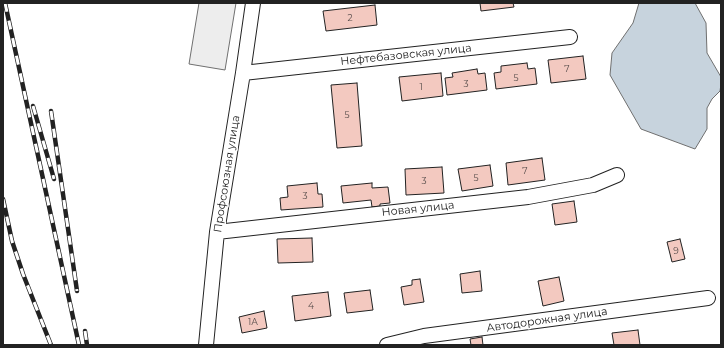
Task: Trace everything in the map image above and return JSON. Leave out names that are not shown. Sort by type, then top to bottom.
[{"type":"street","name":"Профсоюзная улица","points":[[206,345],[217,232],[253,3]]},
{"type":"street","name":"Нефтебазовская улица","points":[[243,74],[570,37]]},
{"type":"street","name":"Новая улица","points":[[217,232],[528,196],[593,185],[617,175]]},
{"type":"street","name":"Автодорожная улица","points":[[387,345],[424,336],[708,298]]},
{"type":"shaded area","points":[[199,3],[236,3],[225,70],[189,64]]},
{"type":"shaded area","points":[[639,3],[695,3],[706,23],[707,53],[721,77],[721,84],[720,91],[712,99],[707,108],[707,129],[695,149],[641,129],[610,75],[612,53],[633,23]]},
{"type":"building","points":[[480,3],[513,3],[514,7],[481,11]]},
{"type":"building","points":[[375,5],[377,25],[326,31],[323,11]]},
{"type":"building","points":[[583,56],[586,79],[551,83],[548,60]]},
{"type":"building","points":[[527,63],[528,69],[535,68],[537,84],[496,89],[494,73],[501,72],[501,66]]},
{"type":"building","points":[[477,69],[478,74],[485,73],[487,90],[447,95],[445,78],[453,77],[452,73]]},
{"type":"building","points":[[441,73],[443,96],[402,101],[399,77]]},
{"type":"building","points":[[357,83],[362,146],[337,148],[331,85]]},
{"type":"building","points":[[542,158],[545,180],[508,185],[506,163]]},
{"type":"building","points":[[490,165],[493,186],[462,191],[458,169]]},
{"type":"building","points":[[442,167],[444,193],[406,195],[405,169]]},
{"type":"building","points":[[317,183],[318,194],[322,194],[323,207],[281,210],[280,198],[288,197],[287,186]]},
{"type":"building","points":[[372,183],[372,188],[388,187],[390,203],[372,207],[371,200],[343,203],[341,186]]},
{"type":"building","points":[[574,201],[577,222],[555,225],[552,204]]},
{"type":"building","points":[[312,238],[313,262],[278,263],[277,239]]},
{"type":"building","points":[[680,239],[685,259],[672,262],[667,242]]},
{"type":"building","points":[[480,271],[482,291],[462,293],[460,274]]},
{"type":"building","points":[[559,277],[564,301],[543,306],[538,281]]},
{"type":"building","points":[[420,279],[424,302],[404,305],[401,287],[412,285],[412,280]]},
{"type":"building","points":[[370,290],[373,310],[347,313],[344,293]]},
{"type":"building","points":[[328,292],[331,316],[295,321],[292,296]]},
{"type":"building","points":[[264,311],[267,328],[242,333],[239,317]]},
{"type":"building","points":[[638,330],[640,345],[614,345],[612,333]]},
{"type":"building","points":[[482,337],[483,345],[471,345],[470,339]]},
{"type":"railway","points":[[5,3],[79,345]]},
{"type":"railway","points":[[33,106],[54,179]]},
{"type":"railway","points":[[51,111],[77,291]]},
{"type":"railway","points":[[3,199],[12,241],[23,274],[51,345]]},
{"type":"railway","points":[[85,331],[87,345]]}]
